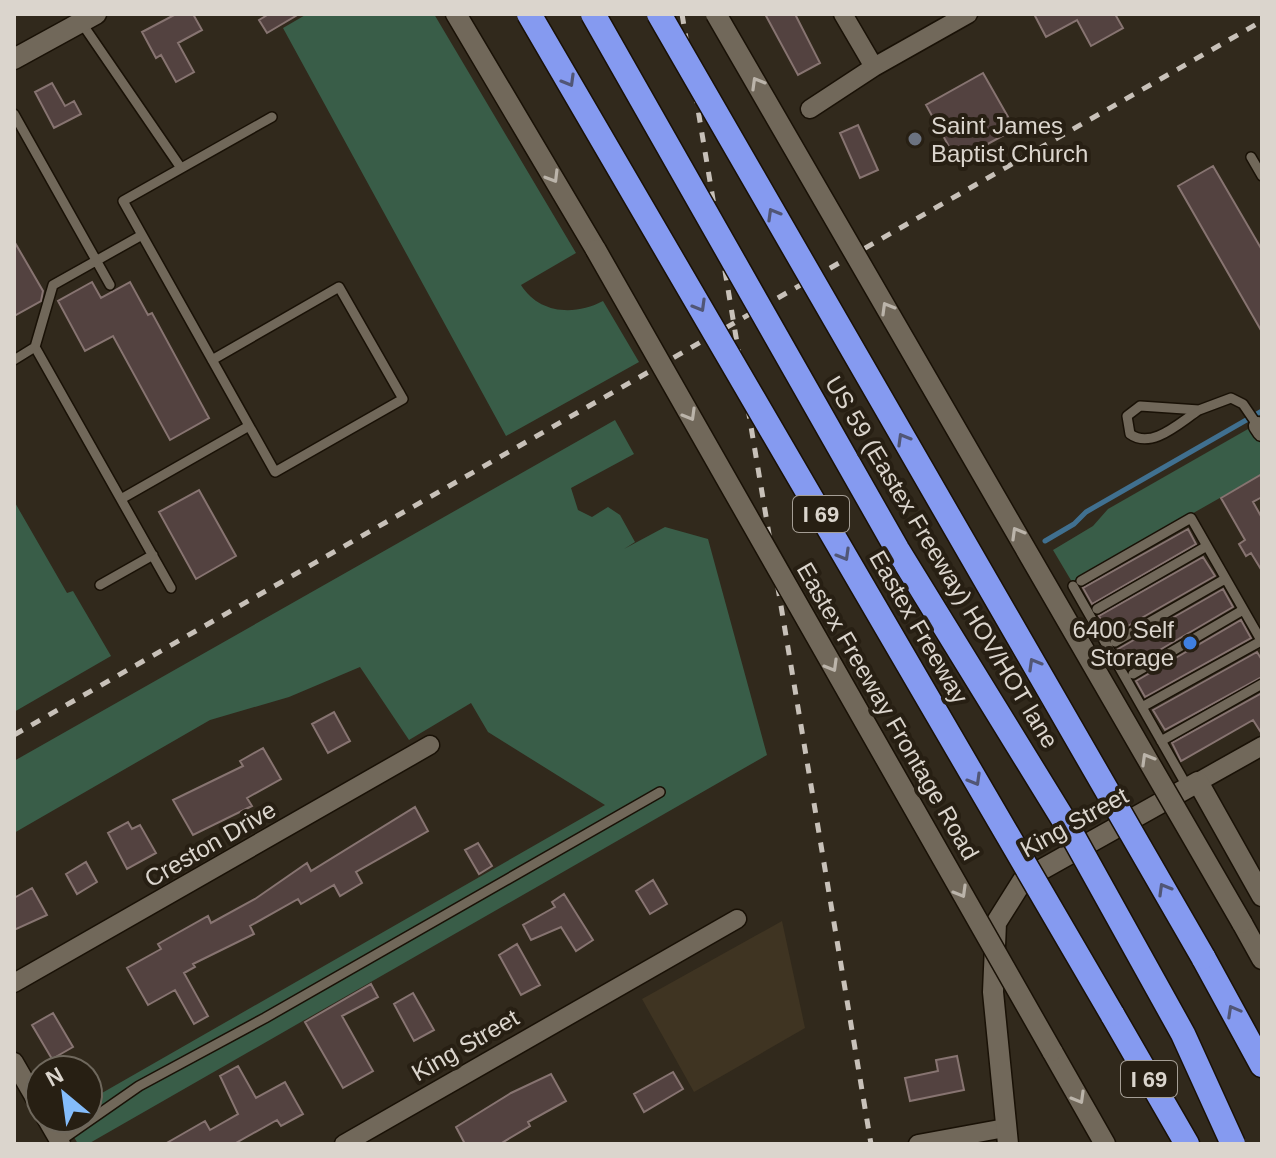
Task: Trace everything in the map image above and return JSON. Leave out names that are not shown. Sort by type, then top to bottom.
[{"type":"highway","name":"Eastex Freeway","points":[[529,14],[1187,1144]]},
{"type":"highway","name":"US 59 (Eastex Freeway) HOV/HOT lane","points":[[593,14],[897,549],[1068,827],[1183,1034],[1233,1144]]},
{"type":"highway","points":[[659,14],[1203,957],[1262,1065]]},
{"type":"main road","name":"Eastex Freeway Frontage Road","points":[[456,14],[596,250],[1105,1144]]},
{"type":"main road","points":[[716,14],[1262,959]]},
{"type":"main road","points":[[14,59],[89,18]]},
{"type":"main road","points":[[1193,785],[1262,896]]},
{"type":"main road","name":"King Street","points":[[1007,1136],[993,992],[996,923],[1023,880],[1193,785]]},
{"type":"street","points":[[843,14],[874,67]]},
{"type":"street","points":[[810,109],[874,67],[968,14]]},
{"type":"street","name":"Creston Drive","points":[[14,983],[430,745]]},
{"type":"street","name":"King Street","points":[[1193,785],[1262,746]]},
{"type":"street","name":"King Street","points":[[344,1144],[737,919]]},
{"type":"street","points":[[918,1144],[1007,1136]]},
{"type":"lane","points":[[89,18],[181,168]]},
{"type":"lane","points":[[14,115],[110,285]]},
{"type":"lane","points":[[212,360],[339,287],[403,399],[275,472],[249,426],[212,360],[142,235],[123,201],[272,117]]},
{"type":"lane","points":[[1251,157],[1262,176]]},
{"type":"lane","points":[[14,360],[35,347],[53,285],[142,235]]},
{"type":"lane","points":[[35,347],[171,588]]},
{"type":"lane","points":[[1199,410],[1140,406],[1127,416],[1126,426],[1130,434],[1145,440],[1155,438],[1199,410],[1231,398],[1243,404],[1260,429]]},
{"type":"lane","points":[[121,499],[249,426]]},
{"type":"lane","points":[[1142,707],[1262,642],[1191,518],[1077,584],[1142,707],[1161,741],[1193,785]]},
{"type":"lane","points":[[1097,609],[1207,546]]},
{"type":"lane","points":[[100,585],[153,555]]},
{"type":"lane","points":[[1115,642],[1225,579]]},
{"type":"lane","points":[[1133,674],[1243,610]]},
{"type":"lane","points":[[1161,741],[1262,684]]},
{"type":"lane","points":[[60,1143],[139,1086],[279,1011],[660,792]]},
{"type":"shaded area","points":[[782,921],[805,1028],[694,1092],[642,999]]},
{"type":"green space","points":[[307,14],[434,14],[576,253],[521,285],[537,302],[558,310],[581,309],[603,301],[639,362],[506,436],[283,28]]},
{"type":"green space","points":[[615,420],[634,454],[571,488],[578,510],[592,517],[608,507],[620,515],[635,542],[624,549],[665,527],[708,539],[767,755],[88,1144],[78,1144],[72,1134],[104,1134],[104,1092],[605,805],[488,732],[471,703],[409,740],[360,667],[289,697],[210,720],[14,833],[14,761]]},
{"type":"green space","points":[[1262,421],[1262,474],[1072,582],[1053,550],[1093,526],[1108,509]]},
{"type":"green space","points":[[14,501],[67,593],[73,591],[111,656],[14,712]]},
{"type":"building","points":[[176,14],[193,14],[202,30],[178,43],[194,72],[176,82],[161,55],[156,58],[142,32]]},
{"type":"building","points":[[269,14],[299,14],[267,33],[259,20]]},
{"type":"building","points":[[765,14],[795,14],[820,63],[798,75]]},
{"type":"building","points":[[1034,14],[1115,14],[1123,28],[1091,46],[1077,20],[1046,37]]},
{"type":"building","points":[[983,73],[1015,129],[957,161],[926,105]]},
{"type":"building","points":[[52,83],[65,106],[74,101],[81,114],[54,128],[35,92]]},
{"type":"building","points":[[858,125],[878,170],[860,178],[840,133]]},
{"type":"building","points":[[1213,166],[1262,250],[1262,332],[1178,186]]},
{"type":"building","points":[[14,241],[43,291],[41,301],[14,316]]},
{"type":"building","points":[[92,282],[101,298],[130,282],[148,315],[152,313],[209,418],[170,440],[113,336],[85,351],[58,301]]},
{"type":"building","points":[[1262,474],[1262,497],[1253,502],[1262,518],[1262,571],[1251,553],[1246,556],[1239,544],[1245,540],[1221,498]]},
{"type":"building","points":[[199,490],[236,556],[196,579],[159,512]]},
{"type":"building","points":[[1188,529],[1196,544],[1092,604],[1083,588]]},
{"type":"building","points":[[1203,557],[1215,576],[1110,636],[1099,616]]},
{"type":"building","points":[[1223,589],[1233,607],[1129,668],[1118,649]]},
{"type":"building","points":[[1241,620],[1251,638],[1145,697],[1136,681]]},
{"type":"building","points":[[1257,652],[1262,660],[1262,677],[1165,730],[1153,710]]},
{"type":"building","points":[[1262,693],[1262,734],[1253,720],[1181,761],[1172,743]]},
{"type":"building","points":[[334,712],[350,741],[328,753],[312,724]]},
{"type":"building","points":[[263,748],[281,779],[247,798],[252,806],[193,835],[173,800],[243,766],[240,761]]},
{"type":"building","points":[[415,807],[428,831],[356,872],[362,883],[340,896],[334,885],[301,904],[298,899],[250,926],[254,934],[193,964],[195,967],[184,973],[208,1016],[194,1024],[175,990],[148,1005],[127,968],[161,949],[158,944],[208,916],[211,923],[255,899],[307,863],[311,871]]},
{"type":"building","points":[[128,822],[132,829],[140,825],[156,853],[127,869],[108,833]]},
{"type":"building","points":[[478,843],[492,866],[479,874],[465,850]]},
{"type":"building","points":[[86,862],[97,882],[77,894],[66,874]]},
{"type":"building","points":[[653,880],[667,904],[650,914],[636,891]]},
{"type":"building","points":[[32,888],[47,915],[14,930],[14,898]]},
{"type":"building","points":[[564,894],[593,940],[576,951],[561,927],[531,940],[523,925],[555,907],[552,902]]},
{"type":"building","points":[[517,944],[540,985],[521,995],[499,955]]},
{"type":"building","points":[[371,984],[378,997],[342,1016],[373,1071],[343,1088],[305,1022]]},
{"type":"building","points":[[413,993],[434,1030],[414,1041],[394,1004]]},
{"type":"building","points":[[53,1013],[73,1047],[61,1054],[49,1054],[32,1025]]},
{"type":"building","points":[[957,1056],[964,1090],[910,1101],[905,1078],[938,1071],[936,1060]]},
{"type":"building","points":[[238,1066],[256,1098],[285,1082],[303,1114],[281,1126],[277,1120],[234,1144],[165,1144],[205,1121],[210,1130],[238,1114],[220,1076]]},
{"type":"building","points":[[673,1072],[683,1089],[644,1112],[634,1094]]},
{"type":"building","points":[[551,1074],[566,1101],[528,1122],[530,1126],[500,1144],[465,1144],[456,1127],[511,1093]]},
{"type":"waterway","points":[[1045,541],[1074,524],[1086,512],[1262,411]]},
{"type":"railway","points":[[682,14],[871,1144]]},
{"type":"railway","points":[[14,735],[1262,21]]},
{"type":"place","name":"Saint James Baptist Church","points":[[915,139]]},
{"type":"place","name":"6400 Self Storage","points":[[1190,643]]}]
